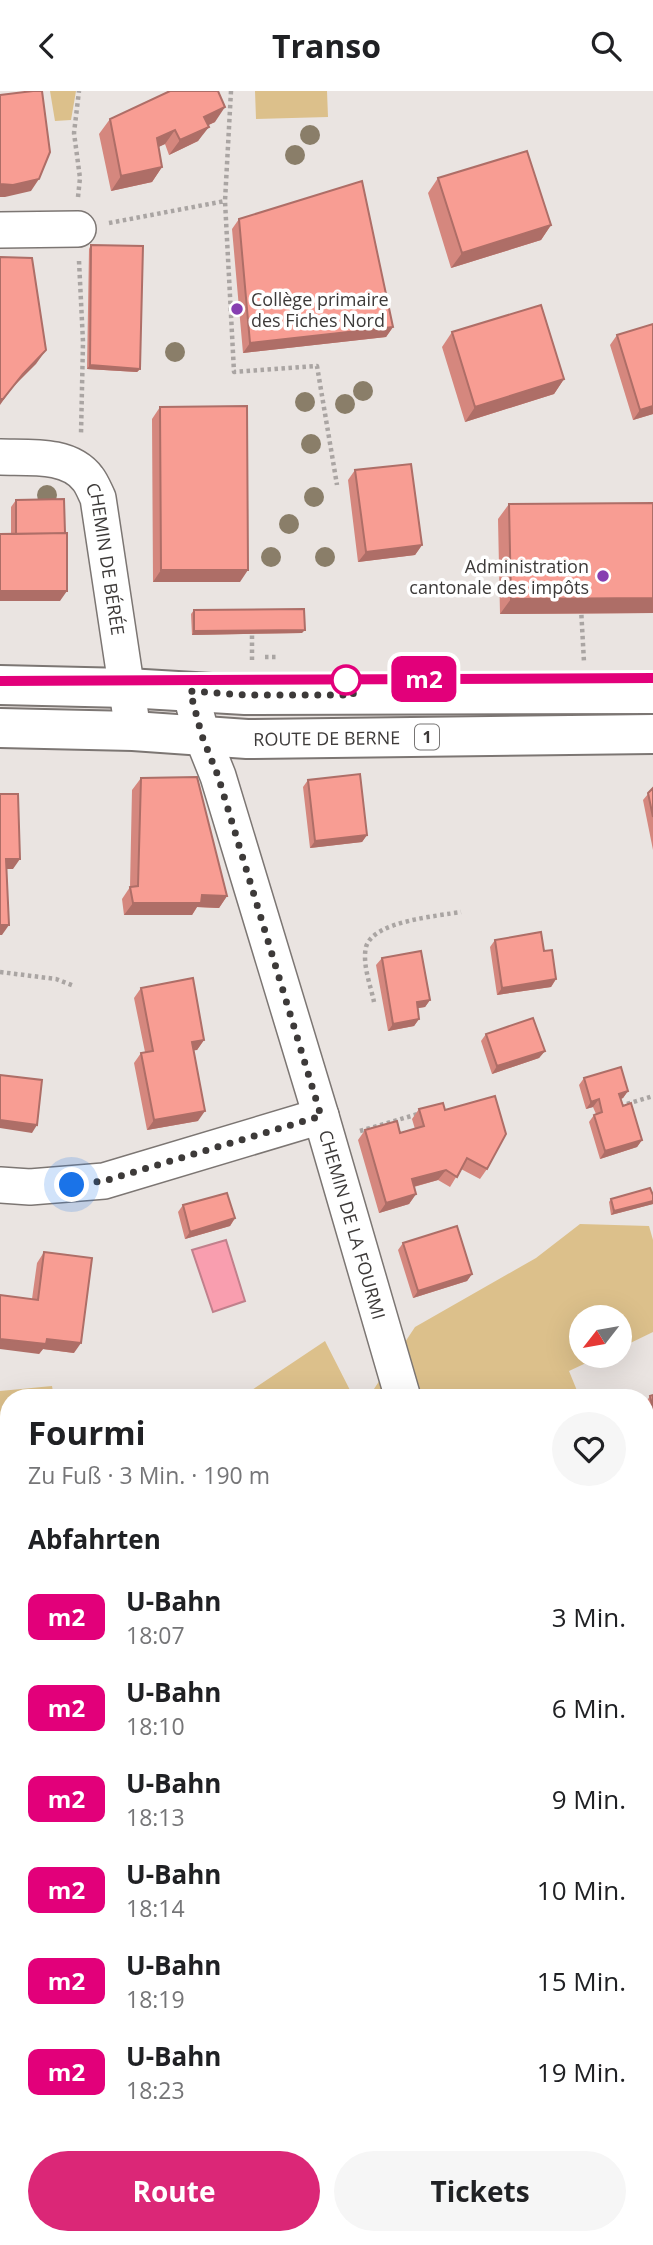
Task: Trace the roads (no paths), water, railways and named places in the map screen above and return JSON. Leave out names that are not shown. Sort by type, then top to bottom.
[{"type":"main road","points":[[0,685],[127,688],[245,695],[653,694]]},
{"type":"main road","name":"ROUTE DE BERNE","points":[[0,727],[133,731],[247,739],[653,734]]},
{"type":"street","points":[[0,230],[76,217]]},
{"type":"street","name":"CHEMIN DE BÉRÉE","points":[[0,457],[44,458],[71,465],[87,477],[98,498],[133,731]]},
{"type":"street","name":"CHEMIN DE LA FOURMI","points":[[190,691],[321,1116],[400,1389]]},
{"type":"street","points":[[0,1185],[30,1187],[104,1181],[321,1116]]},
{"type":"metro line","name":"m2","points":[[0,681],[653,678]]},
{"type":"place","name":"Collège primaire des Fiches Nord","points":[[237,309]]},
{"type":"place","name":"Administration cantonale des impôts","points":[[603,576]]}]
